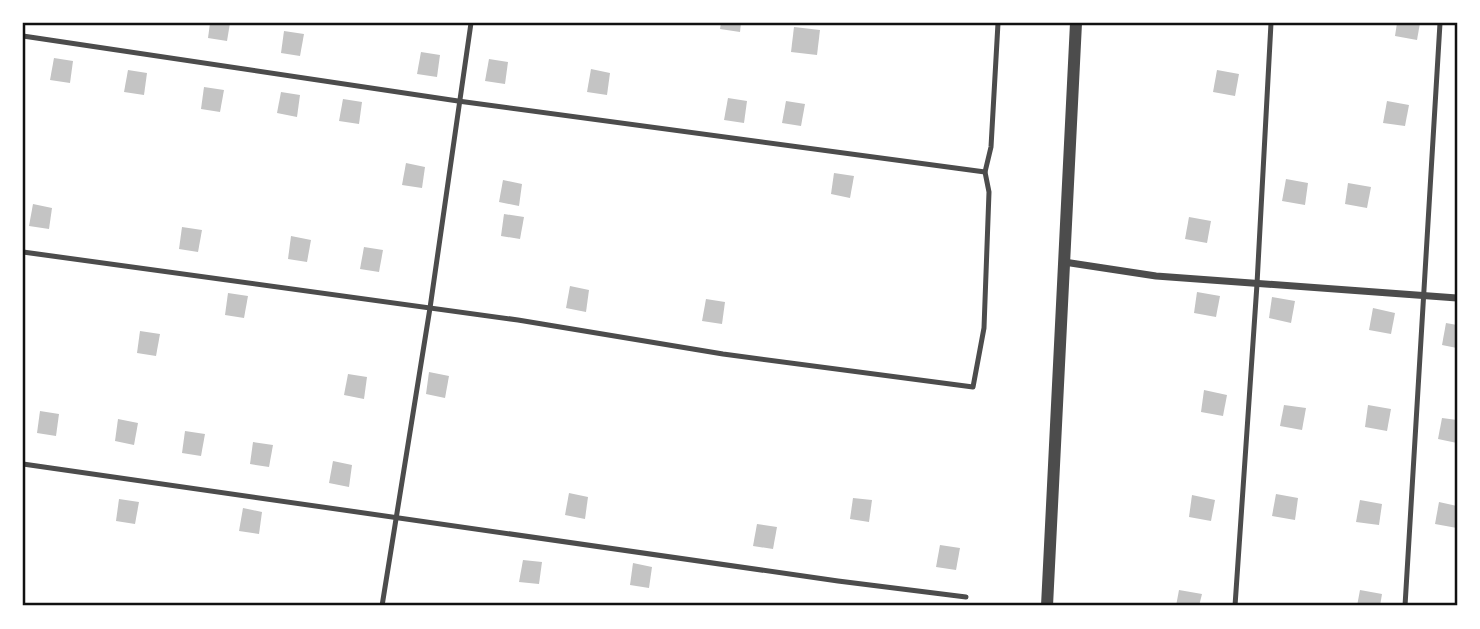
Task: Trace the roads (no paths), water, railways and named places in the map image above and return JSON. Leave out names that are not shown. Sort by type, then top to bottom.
[{"type":"street","points":[[1047,606],[1076,23]]},
{"type":"street","points":[[1064,262],[1156,276],[1457,298]]},
{"type":"lane","points":[[382,606],[430,308],[471,23]]},
{"type":"lane","points":[[23,251],[430,308],[723,354],[973,387],[984,328],[989,192],[985,172],[992,147],[998,23]]},
{"type":"lane","points":[[1234,606],[1257,284],[1270,23]]},
{"type":"lane","points":[[1405,606],[1440,23]]},
{"type":"lane","points":[[23,36],[458,101],[985,172]]},
{"type":"lane","points":[[23,464],[966,597]]}]
